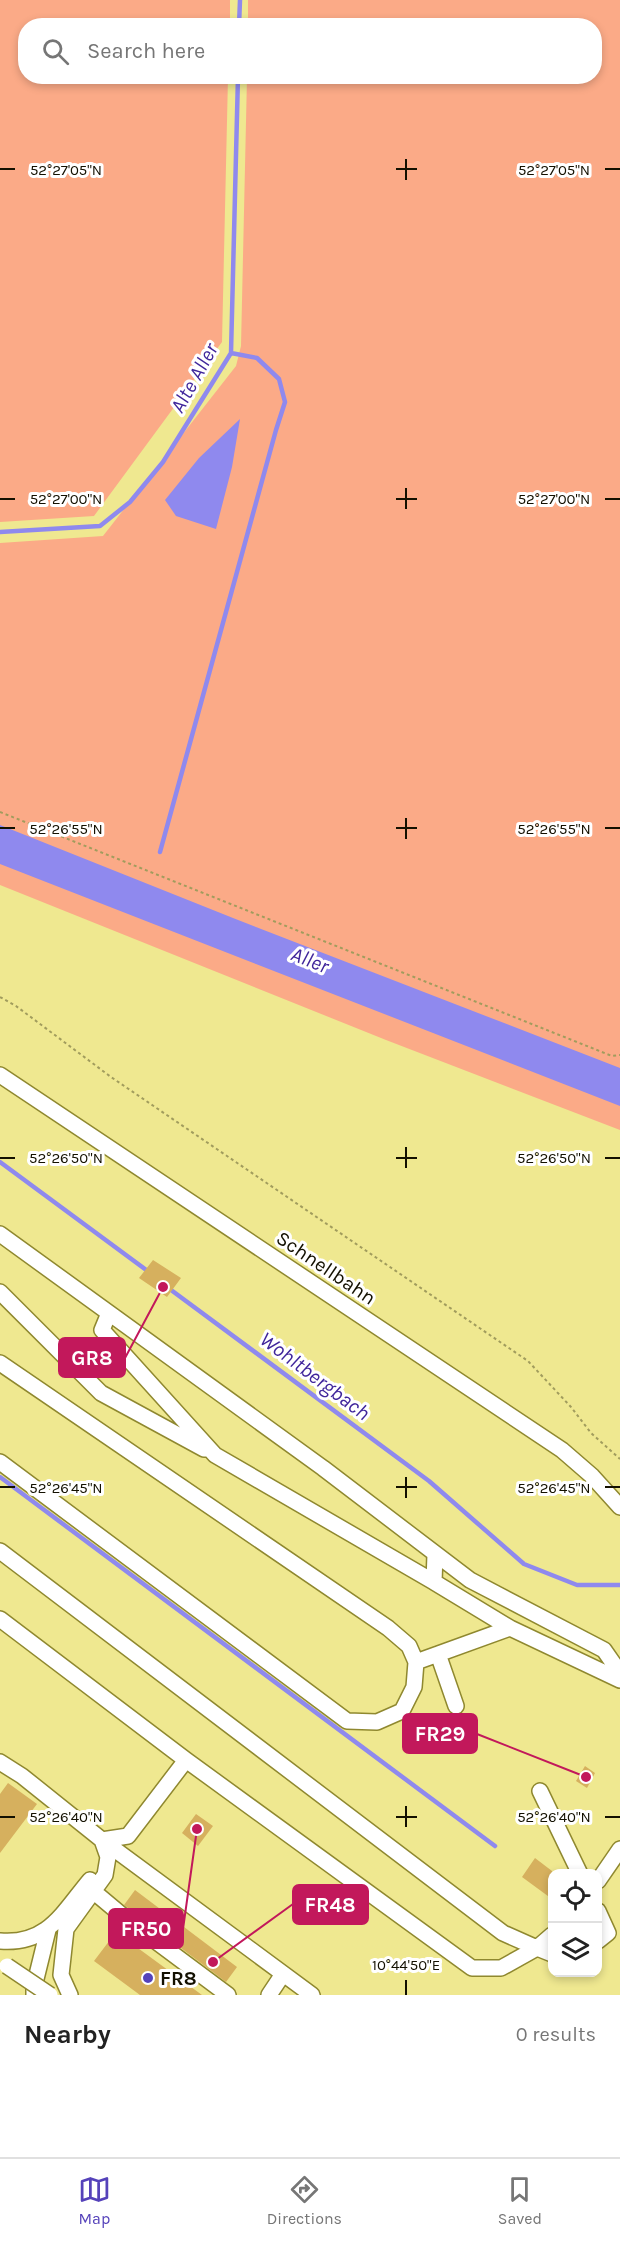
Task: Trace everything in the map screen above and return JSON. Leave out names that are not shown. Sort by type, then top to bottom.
[{"type":"street","name":"Schnellbahn","points":[[0,1075],[562,1450],[592,1476],[620,1507]]},
{"type":"street","points":[[0,1234],[323,1468],[470,1580],[604,1650],[620,1673]]},
{"type":"street","points":[[0,1292],[101,1393],[215,1455],[434,1581],[510,1628],[620,1680]]},
{"type":"street","points":[[109,1313],[102,1330],[215,1455]]},
{"type":"street","points":[[0,1363],[388,1628],[409,1646],[417,1662],[414,1687],[402,1711],[377,1722],[347,1721],[0,1462]]},
{"type":"street","points":[[0,1551],[503,1933],[548,1952]]},
{"type":"street","points":[[434,1581],[435,1554]]},
{"type":"street","points":[[0,1619],[186,1760],[472,1968],[501,1968],[537,1948],[548,1938]]},
{"type":"street","points":[[417,1662],[510,1628]]},
{"type":"street","points":[[438,1654],[456,1706]]},
{"type":"street","points":[[102,1840],[128,1836],[186,1760]]},
{"type":"street","points":[[0,1762],[22,1776],[102,1840],[312,1995]]},
{"type":"street","points":[[540,1791],[578,1869]]},
{"type":"street","points":[[70,1995],[61,1975],[66,1929],[105,1875],[108,1857],[102,1840]]},
{"type":"street","points":[[0,1941],[31,1940],[48,1930],[95,1874],[102,1840]]},
{"type":"street","points":[[602,1874],[620,1849]]},
{"type":"street","points":[[93,1891],[130,1922],[228,1995]]},
{"type":"street","points":[[602,1921],[608,1933],[602,1937]]},
{"type":"street","points":[[34,1995],[48,1930]]},
{"type":"street","points":[[3,1964],[50,1995]]},
{"type":"street","points":[[269,1995],[283,1974]]},
{"type":"path","points":[[0,812],[601,1052],[612,1056],[620,1055]]},
{"type":"path","points":[[0,997],[16,1006],[111,1077],[528,1361],[571,1407],[591,1433],[620,1459]]},
{"type":"shaded area","points":[[0,0],[230,0],[230,18],[18,18],[18,84],[228,84],[222,342],[94,516],[0,522]]},
{"type":"shaded area","points":[[248,0],[620,0],[620,1130],[386,1040],[0,885],[0,543],[103,536],[236,366],[241,346],[247,84],[602,84],[602,18],[248,18]]},
{"type":"water","points":[[240,419],[232,467],[216,529],[176,516],[165,500],[199,458]]},
{"type":"water","name":"Aller","points":[[0,825],[620,1068],[620,1106],[0,864]]},
{"type":"building","points":[[153,1260],[181,1278],[167,1297],[139,1278]]},
{"type":"building","points":[[585,1766],[595,1773],[587,1788],[576,1781]]},
{"type":"building","points":[[8,1783],[37,1804],[0,1853],[0,1794]]},
{"type":"building","points":[[196,1814],[213,1826],[198,1846],[182,1833]]},
{"type":"building","points":[[535,1858],[549,1869],[548,1896],[522,1877]]},
{"type":"building","points":[[135,1890],[237,1967],[226,1982],[124,1905]]},
{"type":"building","name":"FR8","points":[[116,1932],[202,1995],[140,1995],[94,1961]]},
{"type":"waterway","name":"Alte Aller","points":[[239,18],[240,0]]},
{"type":"waterway","name":"Alte Aller","points":[[0,532],[100,526],[130,502],[163,462],[231,353],[238,84]]},
{"type":"waterway","points":[[160,852],[285,402],[279,379],[257,358],[231,353]]},
{"type":"waterway","name":"Wohltbergbach","points":[[0,1162],[149,1272]]},
{"type":"waterway","name":"Wohltbergbach","points":[[167,1287],[429,1481],[524,1564],[577,1585],[620,1585]]},
{"type":"waterway","points":[[0,1477],[495,1846]]},
{"type":"place","name":"GR8","points":[[163,1287]]},
{"type":"place","name":"FR29","points":[[586,1777]]},
{"type":"place","name":"FR50","points":[[197,1829]]},
{"type":"place","name":"FR48","points":[[213,1962]]},
{"type":"place","name":"FR8","points":[[148,1978]]}]
